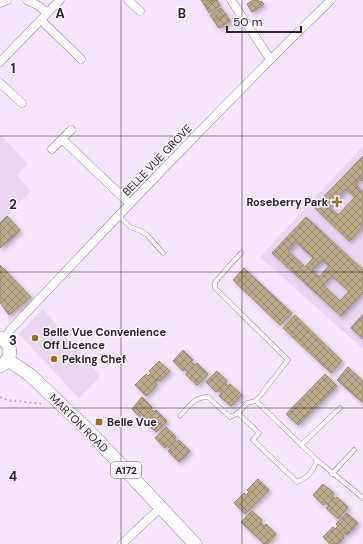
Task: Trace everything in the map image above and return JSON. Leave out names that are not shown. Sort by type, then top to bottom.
[{"type":"main road","points":[[2,339],[10,347],[10,356],[4,363]]},
{"type":"main road","name":"MARTON ROAD","points":[[4,363],[30,375],[89,431],[195,544]]},
{"type":"street","points":[[0,3],[7,0]]},
{"type":"street","points":[[27,0],[39,6],[47,13]]},
{"type":"street","points":[[0,62],[60,0]]},
{"type":"street","points":[[128,0],[140,11]]},
{"type":"street","points":[[230,0],[270,59]]},
{"type":"street","name":"BELLE VUE GROVE","points":[[2,339],[270,59],[331,0]]},
{"type":"street","points":[[41,20],[81,60]]},
{"type":"street","points":[[0,83],[22,103]]},
{"type":"street","points":[[52,149],[71,130]]},
{"type":"street","points":[[62,139],[130,204]]},
{"type":"street","points":[[122,544],[161,507]]},
{"type":"lane","points":[[119,216],[130,227],[141,231],[147,236],[163,253]]},
{"type":"lane","points":[[180,416],[194,400],[203,397],[208,397],[230,417],[238,413],[247,403],[256,401],[288,360],[215,288],[215,282],[241,253]]},
{"type":"lane","points":[[256,401],[332,474],[363,498]]},
{"type":"lane","points":[[302,445],[340,408]]},
{"type":"lane","points":[[238,413],[259,432],[253,440],[297,482],[308,477],[314,469],[317,460]]},
{"type":"lane","points":[[332,474],[354,450]]},
{"type":"path","points":[[0,397],[8,400],[46,405],[54,398]]},
{"type":"shaded area","points":[[0,134],[28,164],[17,175],[31,191],[7,216],[20,230],[0,248]]},
{"type":"shaded area","name":"Roseberry Park","points":[[363,146],[363,349],[260,257]]},
{"type":"shaded area","points":[[43,309],[100,376],[79,398],[19,334]]},
{"type":"building","points":[[201,0],[214,0],[205,6]]},
{"type":"building","points":[[214,0],[217,0],[220,6],[209,13],[205,6]]},
{"type":"building","points":[[253,0],[261,1],[264,4],[252,12],[247,4]]},
{"type":"building","points":[[221,8],[226,14],[214,21],[210,15]]},
{"type":"building","points":[[226,14],[230,21],[219,28],[214,21]]},
{"type":"building","points":[[363,156],[363,181],[360,178],[355,184],[363,192],[363,226],[349,241],[314,207]],"holes":[[[346,189],[355,197],[338,215],[329,207]]]},
{"type":"building","points":[[7,216],[20,230],[0,248],[0,223]]},
{"type":"building","points":[[306,217],[363,270],[363,292],[341,316],[272,253]],"holes":[[[296,242],[313,258],[305,267],[288,251]],[[322,260],[329,266],[319,277],[312,270]],[[332,276],[349,291],[340,301],[323,285]]]},
{"type":"building","points":[[0,265],[31,297],[9,315],[0,302]]},
{"type":"building","points":[[244,268],[292,313],[280,325],[233,280]]},
{"type":"building","points":[[363,314],[363,339],[351,328]]},
{"type":"building","points":[[295,315],[342,361],[331,373],[283,328]]},
{"type":"building","points":[[183,350],[193,360],[191,362],[195,365],[197,363],[208,374],[197,385],[186,375],[188,372],[185,369],[183,371],[173,361]]},
{"type":"building","points":[[159,361],[170,371],[160,381],[158,379],[155,383],[157,385],[146,396],[135,385],[146,374],[148,376],[151,373],[149,371]]},
{"type":"building","points":[[348,367],[363,381],[363,403],[337,380]]},
{"type":"building","points":[[217,371],[227,381],[225,383],[228,386],[230,384],[242,395],[231,406],[219,396],[222,393],[219,390],[216,392],[206,382]]},
{"type":"building","points":[[325,374],[337,386],[298,425],[286,414]]},
{"type":"building","points":[[142,397],[152,407],[150,409],[154,412],[156,410],[167,421],[156,432],[145,422],[147,419],[144,416],[141,418],[132,409]]},
{"type":"building","points":[[166,427],[176,437],[174,439],[177,442],[179,440],[190,451],[179,462],[168,451],[171,449],[167,445],[165,448],[155,438]]},
{"type":"building","points":[[258,479],[269,490],[245,514],[234,503],[244,493],[246,495],[249,492],[247,490]]},
{"type":"building","points":[[323,484],[334,493],[332,496],[335,499],[337,497],[348,507],[338,519],[326,508],[329,506],[325,502],[323,505],[313,495]]},
{"type":"building","points":[[252,511],[262,520],[260,522],[264,526],[266,524],[276,534],[267,544],[264,544],[241,522]]},
{"type":"building","points":[[347,513],[358,523],[347,535],[345,532],[342,536],[344,538],[338,544],[330,544],[323,537],[333,527],[335,529],[338,526],[336,524]]},
{"type":"place","name":"Roseberry Park","points":[[337,202]]},
{"type":"place","name":"Belle Vue Convenience Off Licence","points":[[35,338]]},
{"type":"place","name":"Peking Chef","points":[[54,359]]},
{"type":"place","name":"Belle Vue","points":[[99,422]]}]
